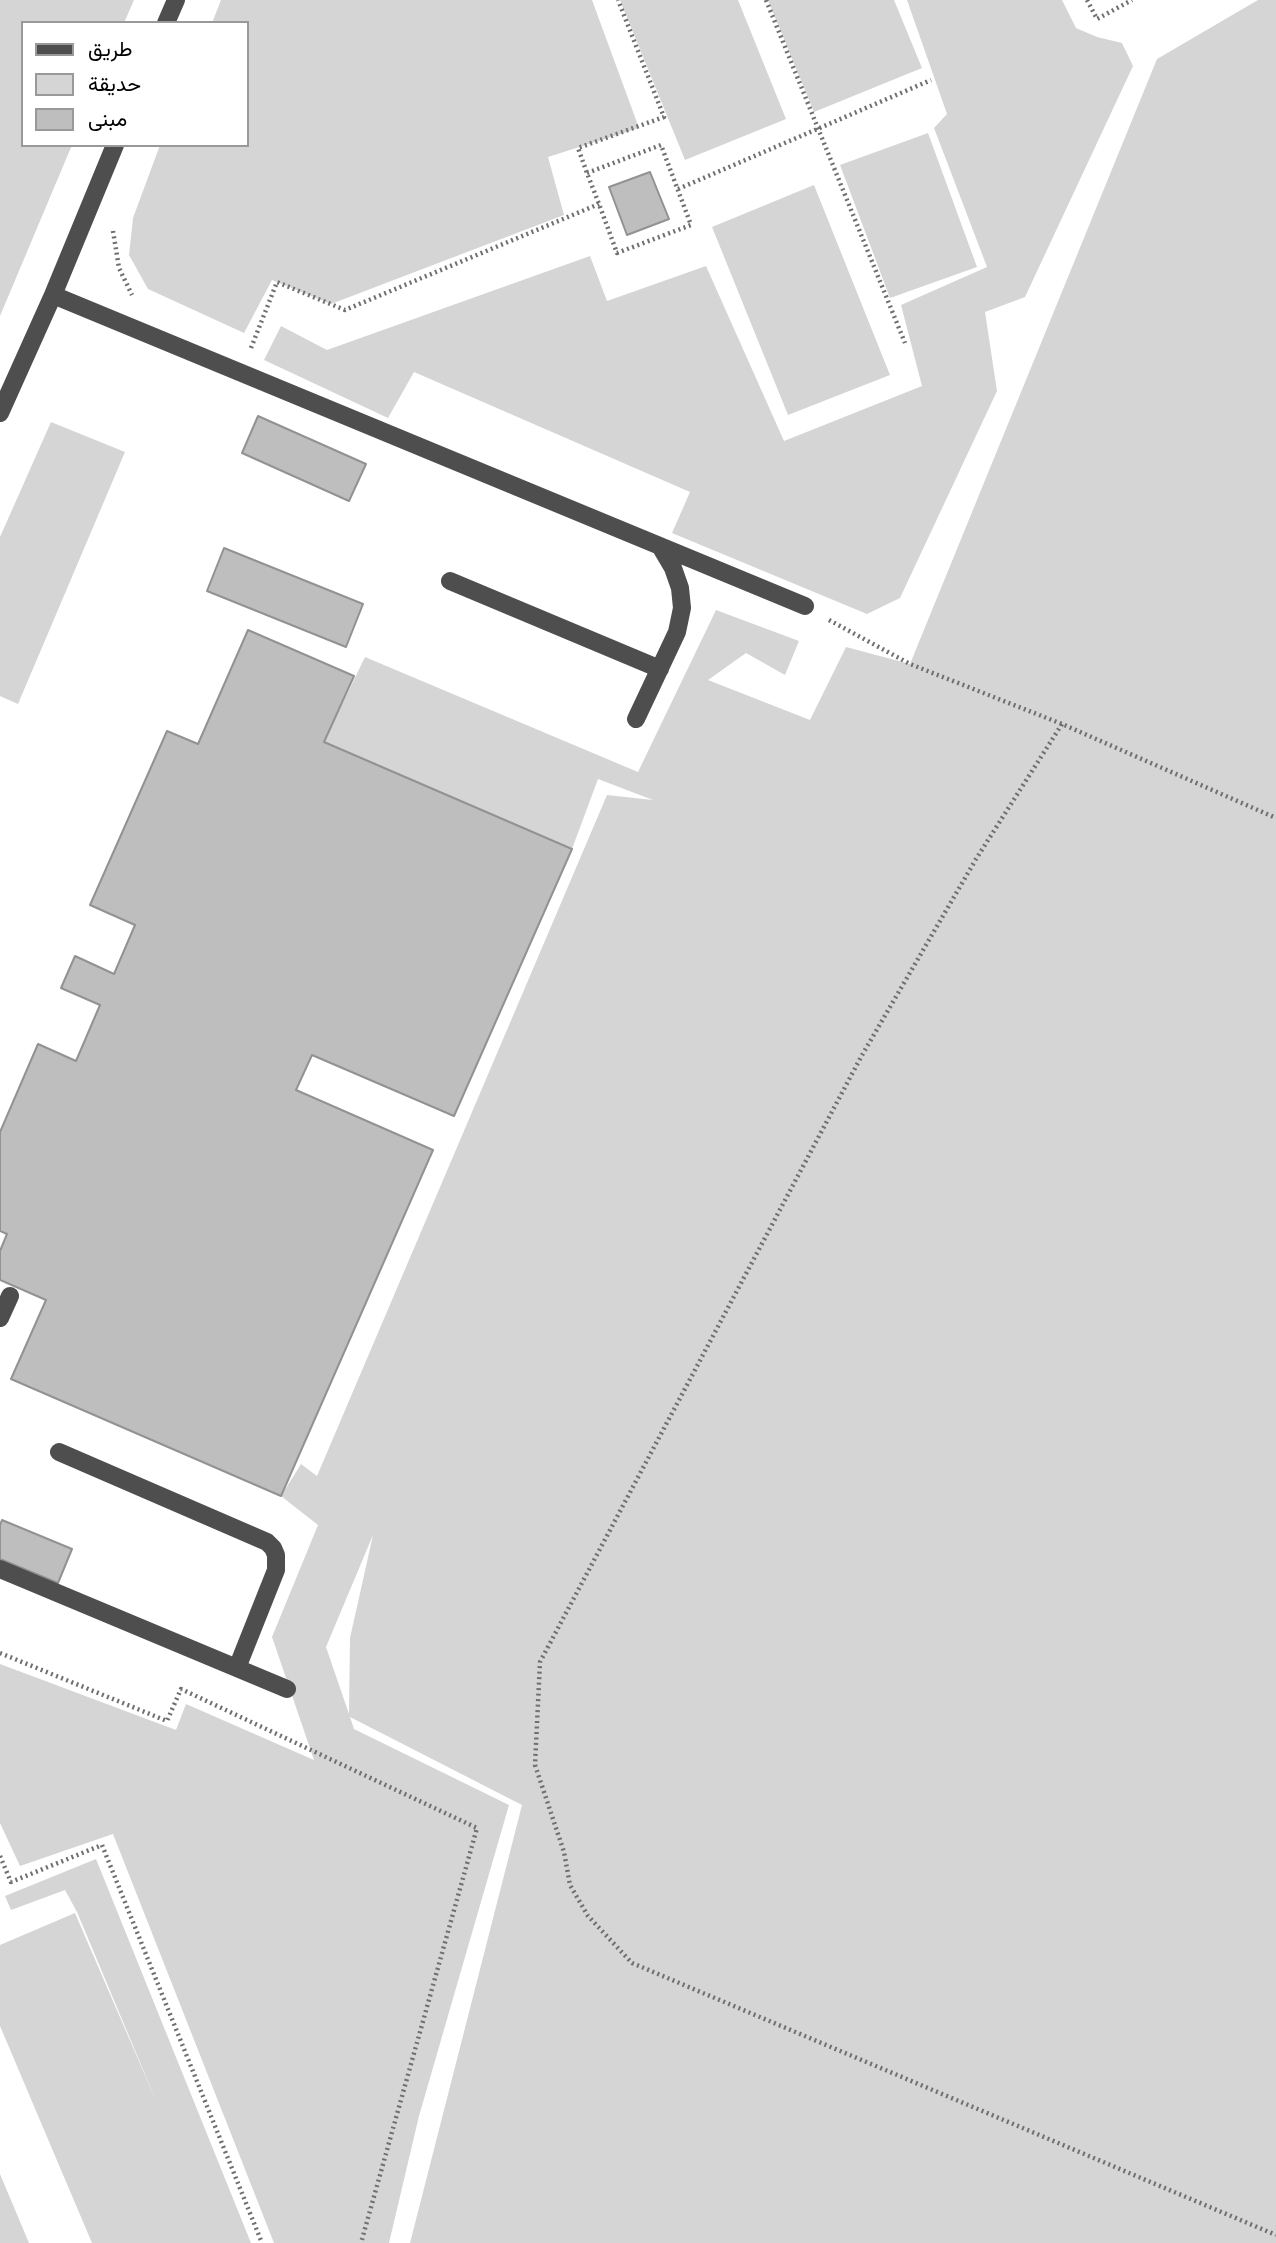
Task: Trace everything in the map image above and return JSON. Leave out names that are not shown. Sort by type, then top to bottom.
[{"type":"street","points":[[167,21],[176,0]]},
{"type":"street","points":[[0,413],[53,295],[114,147]]},
{"type":"street","points":[[53,295],[804,606]]},
{"type":"street","points":[[636,719],[677,632],[682,608],[680,589],[673,568],[660,546]]},
{"type":"street","points":[[450,581],[660,670]]},
{"type":"street","points":[[0,1318],[10,1296]]},
{"type":"street","points":[[59,1452],[267,1542],[272,1548],[276,1555],[276,1570],[237,1668]]},
{"type":"street","points":[[0,1569],[287,1689]]},
{"type":"path","points":[[587,173],[661,145],[691,225],[617,253],[587,173],[578,148],[664,117],[618,0]]},
{"type":"path","points":[[766,0],[905,343]]},
{"type":"path","points":[[1087,0],[1097,19],[1132,0]]},
{"type":"path","points":[[677,189],[931,80]]},
{"type":"path","points":[[249,351],[277,282],[345,310],[599,204]]},
{"type":"path","points":[[114,221],[113,234],[119,268],[134,299]]},
{"type":"path","points":[[804,606],[910,664],[1062,724],[1276,818]]},
{"type":"path","points":[[1062,724],[976,859],[861,1057],[540,1662],[535,1765],[564,1852],[570,1885],[588,1916],[632,1963],[1276,2235]]},
{"type":"path","points":[[0,1653],[167,1721],[181,1689],[477,1828],[362,2243]]},
{"type":"path","points":[[0,1856],[11,1882],[103,1846],[262,2243]]},
{"type":"green space","points":[[0,0],[134,0],[125,21],[21,21],[21,147],[71,147],[0,316]]},
{"type":"green space","points":[[221,0],[592,0],[639,128],[548,157],[564,215],[331,304],[272,280],[244,333],[148,289],[129,255],[133,218],[159,147],[248,147],[248,21],[213,21]]},
{"type":"green space","points":[[620,0],[738,0],[786,119],[685,160]]},
{"type":"green space","points":[[768,0],[894,0],[922,68],[814,112]]},
{"type":"green space","points":[[907,0],[1062,0],[1076,28],[1122,43],[1133,66],[1025,297],[985,312],[997,391],[900,598],[867,614],[672,533],[690,492],[414,372],[388,418],[264,360],[281,326],[327,350],[590,256],[607,301],[706,266],[784,441],[922,386],[901,305],[987,267],[934,128],[947,114]]},
{"type":"green space","points":[[1258,0],[1276,0],[1276,2243],[410,2243],[522,1805],[350,1717],[354,1729],[509,1805],[419,2116],[389,2243],[274,2243],[113,1834],[20,1866],[0,1823],[0,1664],[176,1730],[186,1704],[314,1760],[272,1637],[318,1525],[281,1496],[301,1464],[317,1476],[607,795],[653,800],[598,779],[572,849],[324,742],[365,657],[638,772],[716,610],[799,641],[785,675],[746,653],[708,680],[810,720],[846,647],[910,664],[1157,59]],"holes":[[[373,1535],[350,1638],[349,1714],[326,1647]]]},
{"type":"green space","points":[[928,133],[977,267],[890,298],[840,165]]},
{"type":"green space","points":[[814,185],[890,375],[788,415],[712,227]]},
{"type":"green space","points":[[51,422],[125,452],[18,704],[0,696],[0,537]]},
{"type":"green space","points":[[96,1859],[251,2243],[92,2243],[0,2026],[0,1945],[75,1913],[157,2103],[77,1912],[65,1890],[11,1910],[5,1896]]},
{"type":"green space","points":[[0,2174],[29,2243],[0,2243]]},
{"type":"building","points":[[650,172],[669,219],[627,235],[609,187]]},
{"type":"building","points":[[258,416],[366,464],[349,501],[242,453]]},
{"type":"building","points":[[224,548],[363,604],[346,647],[207,591]]},
{"type":"building","points":[[248,630],[354,676],[324,742],[572,849],[454,1116],[312,1055],[296,1090],[433,1150],[281,1496],[11,1379],[46,1300],[0,1280],[0,1251],[7,1234],[0,1231],[0,1132],[38,1044],[76,1061],[100,1005],[61,988],[75,956],[114,974],[135,925],[90,905],[167,731],[198,744]]},
{"type":"building","points":[[2,1520],[72,1549],[58,1583],[0,1559]]}]
